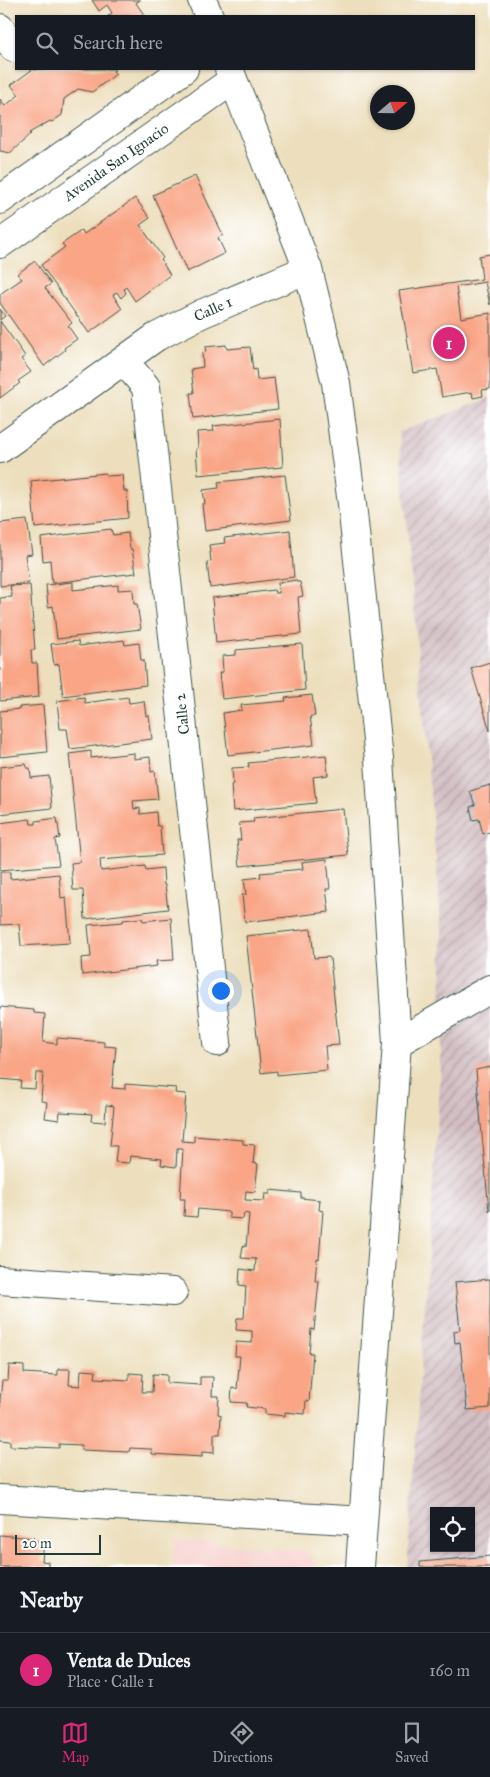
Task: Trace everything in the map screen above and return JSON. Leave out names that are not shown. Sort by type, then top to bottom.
[{"type":"street","points":[[202,0],[209,15]]},
{"type":"street","points":[[0,200],[183,70]]},
{"type":"street","points":[[231,74],[308,269],[336,384],[352,504],[379,759],[397,1043],[360,1567]]},
{"type":"street","name":"Avenida San Ignacio","points":[[0,244],[231,74]]},
{"type":"street","name":"Calle 1","points":[[0,450],[156,337],[201,314],[308,269]]},
{"type":"street","name":"Calle 2","points":[[124,361],[146,387],[218,1042]]},
{"type":"street","points":[[397,1043],[490,989]]},
{"type":"street","points":[[0,1280],[173,1292]]},
{"type":"street","points":[[0,1499],[363,1521]]},
{"type":"shaded area","points":[[490,398],[490,1567],[407,1567],[441,1069],[442,931],[399,432]]},
{"type":"shaded area","points":[[175,1540],[304,1551],[313,1558],[319,1567],[173,1567]]},
{"type":"building","points":[[92,0],[140,0],[136,3],[144,15],[109,15],[112,13],[107,5],[99,11]]},
{"type":"building","points":[[32,70],[114,70],[113,71],[116,74],[92,92],[78,89],[64,99],[62,115],[29,133],[31,134],[10,153],[0,151],[0,99],[5,106],[19,95],[11,85]]},
{"type":"building","points":[[195,176],[223,235],[218,238],[225,253],[187,272],[153,195]]},
{"type":"building","points":[[135,198],[150,218],[140,225],[163,258],[161,260],[170,275],[135,301],[126,287],[124,289],[126,293],[121,298],[117,292],[113,295],[122,309],[89,333],[41,265],[65,247],[62,244],[82,230],[84,234]]},
{"type":"building","points":[[490,254],[490,305],[485,282],[456,287],[461,318],[490,313],[490,389],[482,390],[483,396],[473,398],[472,392],[442,397],[437,369],[413,373],[399,291],[482,279],[479,256]]},
{"type":"building","points":[[35,261],[51,284],[45,288],[72,323],[68,326],[77,339],[44,366],[0,303],[0,294],[22,279],[17,274]]},
{"type":"building","points":[[0,309],[5,316],[0,320]]},
{"type":"building","points":[[0,321],[25,356],[21,359],[31,372],[0,398]]},
{"type":"building","points":[[226,345],[227,349],[250,347],[253,370],[256,369],[257,380],[274,378],[278,409],[193,419],[190,393],[194,393],[191,369],[203,367],[202,353],[206,352],[205,347]]},
{"type":"building","points":[[280,419],[283,467],[198,475],[197,432],[214,431],[213,426]]},
{"type":"building","points":[[106,473],[106,476],[122,475],[124,491],[127,491],[128,518],[35,528],[31,481]]},
{"type":"building","points":[[285,475],[291,520],[205,531],[202,504],[205,504],[203,490],[219,488],[218,482]]},
{"type":"building","points":[[27,520],[32,554],[25,555],[29,583],[0,586],[0,523]]},
{"type":"building","points":[[111,529],[113,535],[128,533],[136,573],[52,583],[50,560],[43,561],[41,538]]},
{"type":"building","points":[[290,530],[294,577],[210,588],[207,562],[211,561],[209,545],[225,543],[224,538]]},
{"type":"building","points":[[296,580],[296,582],[300,582],[303,596],[298,597],[301,634],[216,643],[212,598],[274,590],[275,593],[279,593],[278,583]]},
{"type":"building","points":[[73,582],[73,590],[118,585],[118,590],[133,589],[134,604],[137,604],[141,629],[57,639],[53,606],[48,607],[46,585]]},
{"type":"building","points":[[30,585],[35,650],[31,650],[32,663],[37,663],[39,697],[0,701],[0,598],[12,597],[10,586]]},
{"type":"building","points":[[124,640],[125,645],[139,643],[141,660],[144,660],[146,685],[63,696],[59,664],[54,665],[51,644],[78,641],[79,646]]},
{"type":"building","points":[[302,644],[305,690],[222,699],[219,673],[223,672],[222,656],[236,655],[236,650]]},
{"type":"building","points":[[490,662],[490,731],[471,668]]},
{"type":"building","points":[[312,695],[315,716],[310,716],[314,745],[228,755],[223,713],[242,710],[241,705],[286,701],[285,698]]},
{"type":"building","points":[[84,697],[85,703],[128,697],[129,703],[144,701],[146,716],[149,715],[152,739],[70,749],[67,729],[60,729],[57,701]]},
{"type":"building","points":[[43,705],[47,752],[0,757],[0,711]]},
{"type":"building","points":[[91,751],[91,758],[134,753],[134,759],[150,757],[151,772],[155,771],[158,799],[133,801],[134,809],[140,808],[140,814],[156,812],[157,826],[160,826],[162,855],[100,860],[101,871],[145,866],[146,870],[163,868],[168,909],[85,919],[83,890],[73,890],[71,863],[80,862],[69,754]]},
{"type":"building","points":[[326,755],[328,775],[313,777],[316,803],[233,811],[232,768],[249,767],[248,763]]},
{"type":"building","points":[[26,764],[27,768],[30,768],[31,778],[49,776],[52,808],[0,814],[0,767]]},
{"type":"building","points":[[490,785],[490,832],[483,834],[479,819],[473,820],[470,807],[475,805],[470,791]]},
{"type":"building","points":[[343,809],[348,855],[240,866],[237,840],[241,840],[239,823],[254,822],[253,818]]},
{"type":"building","points":[[57,818],[60,838],[55,839],[59,865],[0,870],[0,823],[30,819],[31,824],[36,824],[36,821]]},
{"type":"building","points":[[327,859],[330,889],[326,889],[329,912],[245,922],[242,895],[246,895],[244,879],[261,877],[260,873],[303,869],[302,862]]},
{"type":"building","points":[[0,872],[10,872],[10,879],[59,874],[61,898],[66,897],[70,943],[21,946],[19,924],[0,925]]},
{"type":"building","points":[[142,918],[143,921],[171,918],[174,960],[156,961],[157,966],[82,975],[81,958],[91,957],[88,925],[123,922],[123,920]]},
{"type":"building","points":[[311,929],[314,958],[330,958],[339,1045],[325,1046],[327,1070],[277,1075],[277,1071],[261,1073],[246,936]]},
{"type":"building","points":[[0,1007],[34,1010],[34,1013],[45,1014],[43,1042],[57,1044],[57,1038],[104,1042],[104,1046],[116,1047],[112,1088],[125,1089],[125,1084],[176,1088],[175,1093],[186,1094],[182,1141],[194,1142],[194,1136],[243,1140],[243,1144],[255,1145],[253,1163],[258,1164],[255,1192],[246,1191],[245,1200],[264,1201],[265,1194],[270,1194],[270,1190],[301,1193],[301,1198],[320,1200],[319,1210],[323,1211],[315,1281],[319,1281],[314,1330],[311,1329],[309,1353],[313,1353],[309,1402],[306,1401],[305,1414],[285,1412],[285,1416],[265,1414],[265,1409],[246,1407],[247,1403],[231,1402],[232,1388],[237,1389],[240,1356],[235,1356],[236,1342],[252,1343],[252,1331],[236,1330],[237,1318],[244,1318],[246,1286],[239,1285],[240,1269],[255,1271],[256,1259],[241,1258],[243,1246],[246,1247],[249,1214],[244,1213],[243,1219],[229,1218],[229,1212],[198,1209],[197,1217],[184,1216],[185,1199],[180,1199],[183,1149],[177,1149],[176,1167],[161,1165],[162,1159],[130,1156],[129,1163],[115,1162],[117,1146],[110,1146],[114,1106],[106,1105],[105,1122],[91,1121],[92,1114],[60,1112],[59,1120],[45,1118],[47,1102],[41,1101],[43,1073],[36,1073],[35,1089],[20,1088],[21,1081],[0,1079]]},
{"type":"building","points":[[490,1067],[490,1211],[489,1211],[476,1070]]},
{"type":"building","points":[[490,1279],[490,1408],[467,1410],[460,1342],[455,1343],[454,1331],[460,1330],[455,1282]]},
{"type":"building","points":[[9,1365],[24,1366],[24,1373],[58,1375],[58,1369],[70,1369],[69,1385],[80,1386],[81,1370],[96,1371],[95,1378],[129,1380],[129,1373],[143,1374],[142,1392],[152,1392],[153,1374],[167,1375],[167,1383],[200,1385],[200,1377],[213,1377],[212,1396],[219,1396],[218,1414],[221,1415],[220,1434],[214,1434],[214,1453],[202,1452],[202,1457],[152,1454],[152,1449],[130,1448],[129,1452],[81,1450],[82,1445],[59,1444],[59,1448],[10,1446],[10,1441],[0,1440],[2,1381],[8,1381]]},
{"type":"building","points":[[0,1535],[34,1538],[33,1541],[44,1541],[42,1561],[48,1562],[48,1567],[0,1567]]},
{"type":"building","points":[[490,1556],[490,1567],[420,1567],[420,1562]]},
{"type":"place","name":"Venta de Dulces","points":[[449,343]]}]
